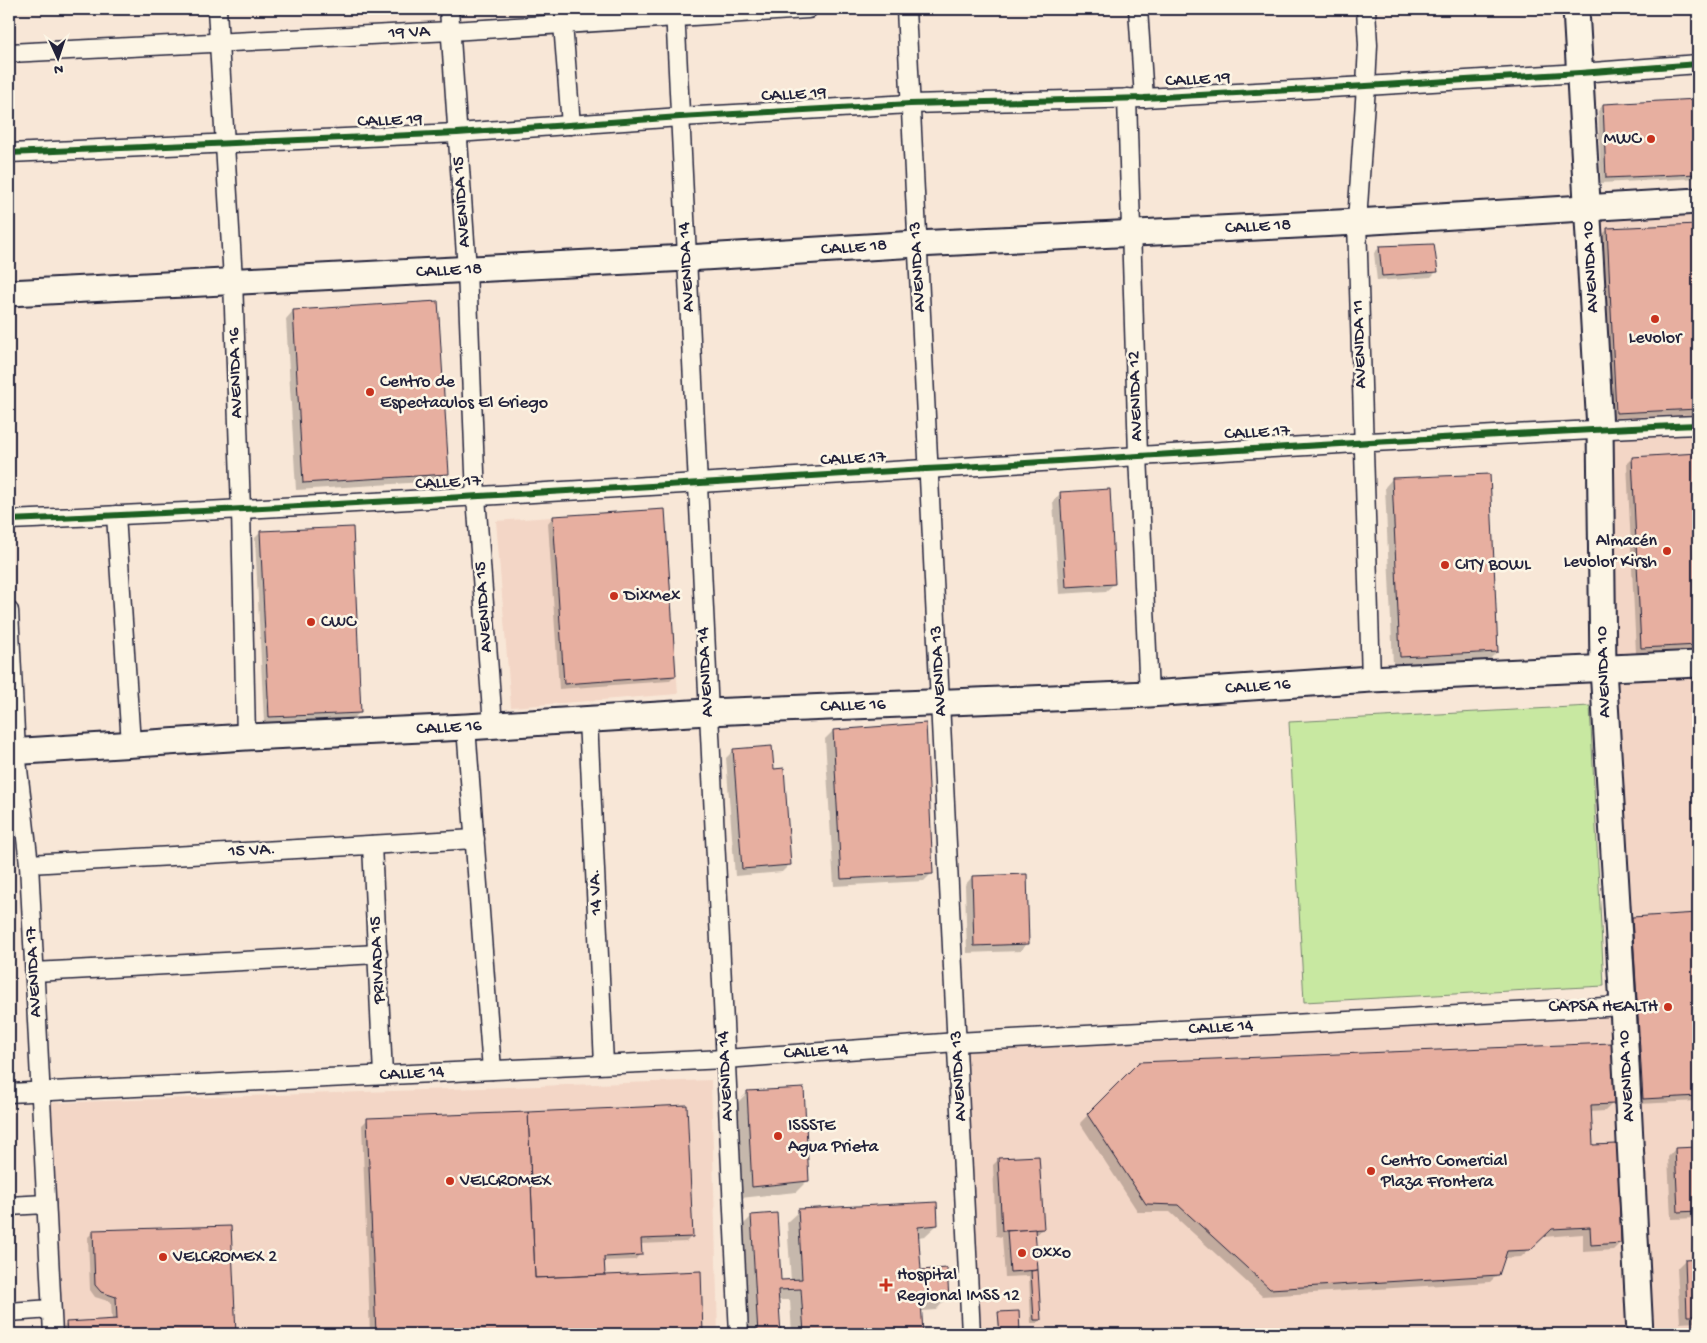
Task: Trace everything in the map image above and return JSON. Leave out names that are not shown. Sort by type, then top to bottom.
[{"type":"street","name":"AVENIDA 16","points":[[217,9],[233,280],[246,737]]},
{"type":"street","name":"AVENIDA 15","points":[[449,9],[468,270],[476,497],[493,725]]},
{"type":"street","name":"19 VA","points":[[9,53],[451,31],[563,24],[675,13],[808,9]]},
{"type":"street","name":"AVENIDA 13","points":[[906,9],[971,1334]]},
{"type":"street","name":"AVENIDA 12","points":[[1138,9],[1131,233],[1138,455],[1149,694]]},
{"type":"street","name":"AVENIDA 11","points":[[1366,9],[1368,45],[1357,222],[1372,679]]},
{"type":"street","name":"AVENIDA 10","points":[[1576,9],[1600,429],[1603,668],[1624,1006],[1640,1334]]},
{"type":"street","name":"AVENIDA 14","points":[[675,13],[739,1334]]},
{"type":"street","points":[[563,24],[571,125]]},
{"type":"street","name":"CALLE 19","points":[[9,153],[457,133],[680,117],[910,104],[1136,98],[1366,86],[1698,64]]},
{"type":"street","name":"CALLE 18","points":[[9,293],[1357,222],[1698,201]]},
{"type":"street","name":"CALLE 17","points":[[9,520],[476,497],[1138,455],[1698,425]]},
{"type":"street","points":[[116,515],[131,744]]},
{"type":"street","name":"AVENIDA 17","points":[[9,611],[12,752],[29,864],[53,1334]]},
{"type":"street","name":"CALLE 16","points":[[12,752],[246,737],[466,728],[708,712],[1149,694],[1372,679],[1698,664]]},
{"type":"street","name":"14 VA.","points":[[588,719],[604,1064]]},
{"type":"street","points":[[466,728],[492,1070]]},
{"type":"street","name":"15 VA.","points":[[29,864],[475,839]]},
{"type":"street","name":"PRIVADA 15","points":[[372,844],[383,1075]]},
{"type":"street","points":[[34,972],[378,954]]},
{"type":"street","name":"CALLE 14","points":[[9,1093],[725,1059],[957,1042],[1624,1006]]},
{"type":"street","points":[[9,1206],[46,1204]]},
{"type":"street","points":[[9,1312],[51,1309]]},
{"type":"shaded area","points":[[1698,202],[1698,1334],[1652,1334],[1588,207]]},
{"type":"shaded area","points":[[665,509],[678,694],[511,707],[496,521]]},
{"type":"shaded area","points":[[1623,1006],[1641,1334],[972,1334],[957,1042]]},
{"type":"shaded area","name":"VELCROMEX","points":[[711,1080],[718,1334],[54,1334],[46,1103]]},
{"type":"green space","points":[[1590,706],[1604,986],[1304,1002],[1289,722]]},
{"type":"building","name":"MWC","points":[[1698,99],[1698,174],[1606,178],[1603,104]]},
{"type":"building","name":"Levolor","points":[[1698,224],[1698,409],[1616,413],[1607,228]]},
{"type":"building","points":[[1434,244],[1438,272],[1382,276],[1379,246]]},
{"type":"building","name":"Centro de Espectaculos El Griego","points":[[438,301],[449,474],[303,483],[293,310]]},
{"type":"building","name":"Almacén Levolor Kirsh","points":[[1698,453],[1698,645],[1641,648],[1632,457]]},
{"type":"building","name":"CITY BOWL","points":[[1490,474],[1498,652],[1400,657],[1392,478]]},
{"type":"building","points":[[1110,489],[1115,584],[1066,587],[1060,492]]},
{"type":"building","name":"DixMex","points":[[665,509],[676,676],[564,684],[553,516]]},
{"type":"building","name":"CWC","points":[[353,527],[361,713],[269,717],[260,531]]},
{"type":"building","points":[[926,723],[933,874],[841,879],[833,730]]},
{"type":"building","points":[[772,746],[774,769],[784,768],[791,865],[742,869],[733,749]]},
{"type":"building","points":[[1027,874],[1029,944],[974,946],[972,876]]},
{"type":"building","name":"CAPSA HEALTH","points":[[1698,913],[1698,1096],[1643,1099],[1632,917]]},
{"type":"building","name":"Centro Comercial Plaza Frontera","points":[[1612,1043],[1614,1104],[1591,1105],[1593,1145],[1617,1144],[1621,1243],[1591,1245],[1590,1227],[1552,1229],[1530,1250],[1507,1251],[1499,1275],[1270,1289],[1178,1205],[1146,1204],[1087,1114],[1139,1062]]},
{"type":"building","name":"ISSSTE Agua Prieta","points":[[804,1088],[809,1181],[752,1187],[747,1091]]},
{"type":"building","points":[[687,1105],[693,1237],[641,1239],[642,1255],[604,1257],[605,1275],[535,1278],[528,1112]]},
{"type":"building","name":"VELCROMEX","points":[[528,1112],[535,1278],[701,1271],[703,1334],[376,1334],[367,1118]]},
{"type":"building","points":[[1698,1147],[1698,1211],[1678,1212],[1675,1148]]},
{"type":"building","points":[[1039,1156],[1044,1229],[1002,1231],[998,1158]]},
{"type":"building","points":[[937,1202],[938,1225],[918,1227],[921,1270],[947,1268],[949,1299],[921,1300],[923,1334],[804,1334],[801,1289],[778,1290],[781,1334],[758,1334],[751,1215],[777,1213],[781,1280],[802,1279],[798,1209]]},
{"type":"building","name":"VELCROMEX 2","points":[[231,1226],[236,1334],[67,1334],[66,1322],[117,1319],[116,1297],[101,1292],[95,1285],[93,1230]]},
{"type":"building","points":[[1035,1229],[1038,1270],[1010,1272],[1007,1231]]},
{"type":"building","points":[[1698,1258],[1698,1316],[1687,1316],[1685,1259]]},
{"type":"building","points":[[1038,1270],[1041,1320],[1034,1320],[1031,1271]]},
{"type":"building","points":[[1019,1311],[1020,1334],[1000,1334],[998,1312]]},
{"type":"cycle path","points":[[9,153],[457,133],[680,117],[910,104],[1144,98],[1580,73],[1698,64]]},
{"type":"cycle path","points":[[9,520],[468,497],[1409,440],[1698,425]]},
{"type":"place","name":"MWC","points":[[1651,139]]},
{"type":"place","name":"Levolor","points":[[1655,319]]},
{"type":"place","name":"Centro de Espectaculos El Griego","points":[[370,392]]},
{"type":"place","name":"Almacén Levolor Kirsh","points":[[1667,551]]},
{"type":"place","name":"CITY BOWL","points":[[1445,565]]},
{"type":"place","name":"DixMex","points":[[614,596]]},
{"type":"place","name":"CWC","points":[[311,622]]},
{"type":"place","name":"CAPSA HEALTH","points":[[1668,1007]]},
{"type":"place","name":"ISSSTE Agua Prieta","points":[[778,1136]]},
{"type":"place","name":"Centro Comercial Plaza Frontera","points":[[1371,1171]]},
{"type":"place","name":"VELCROMEX","points":[[450,1181]]},
{"type":"place","name":"Oxxo","points":[[1022,1253]]},
{"type":"place","name":"VELCROMEX 2","points":[[163,1257]]},
{"type":"place","name":"Hospital Regional IMSS 12","points":[[886,1285]]}]
